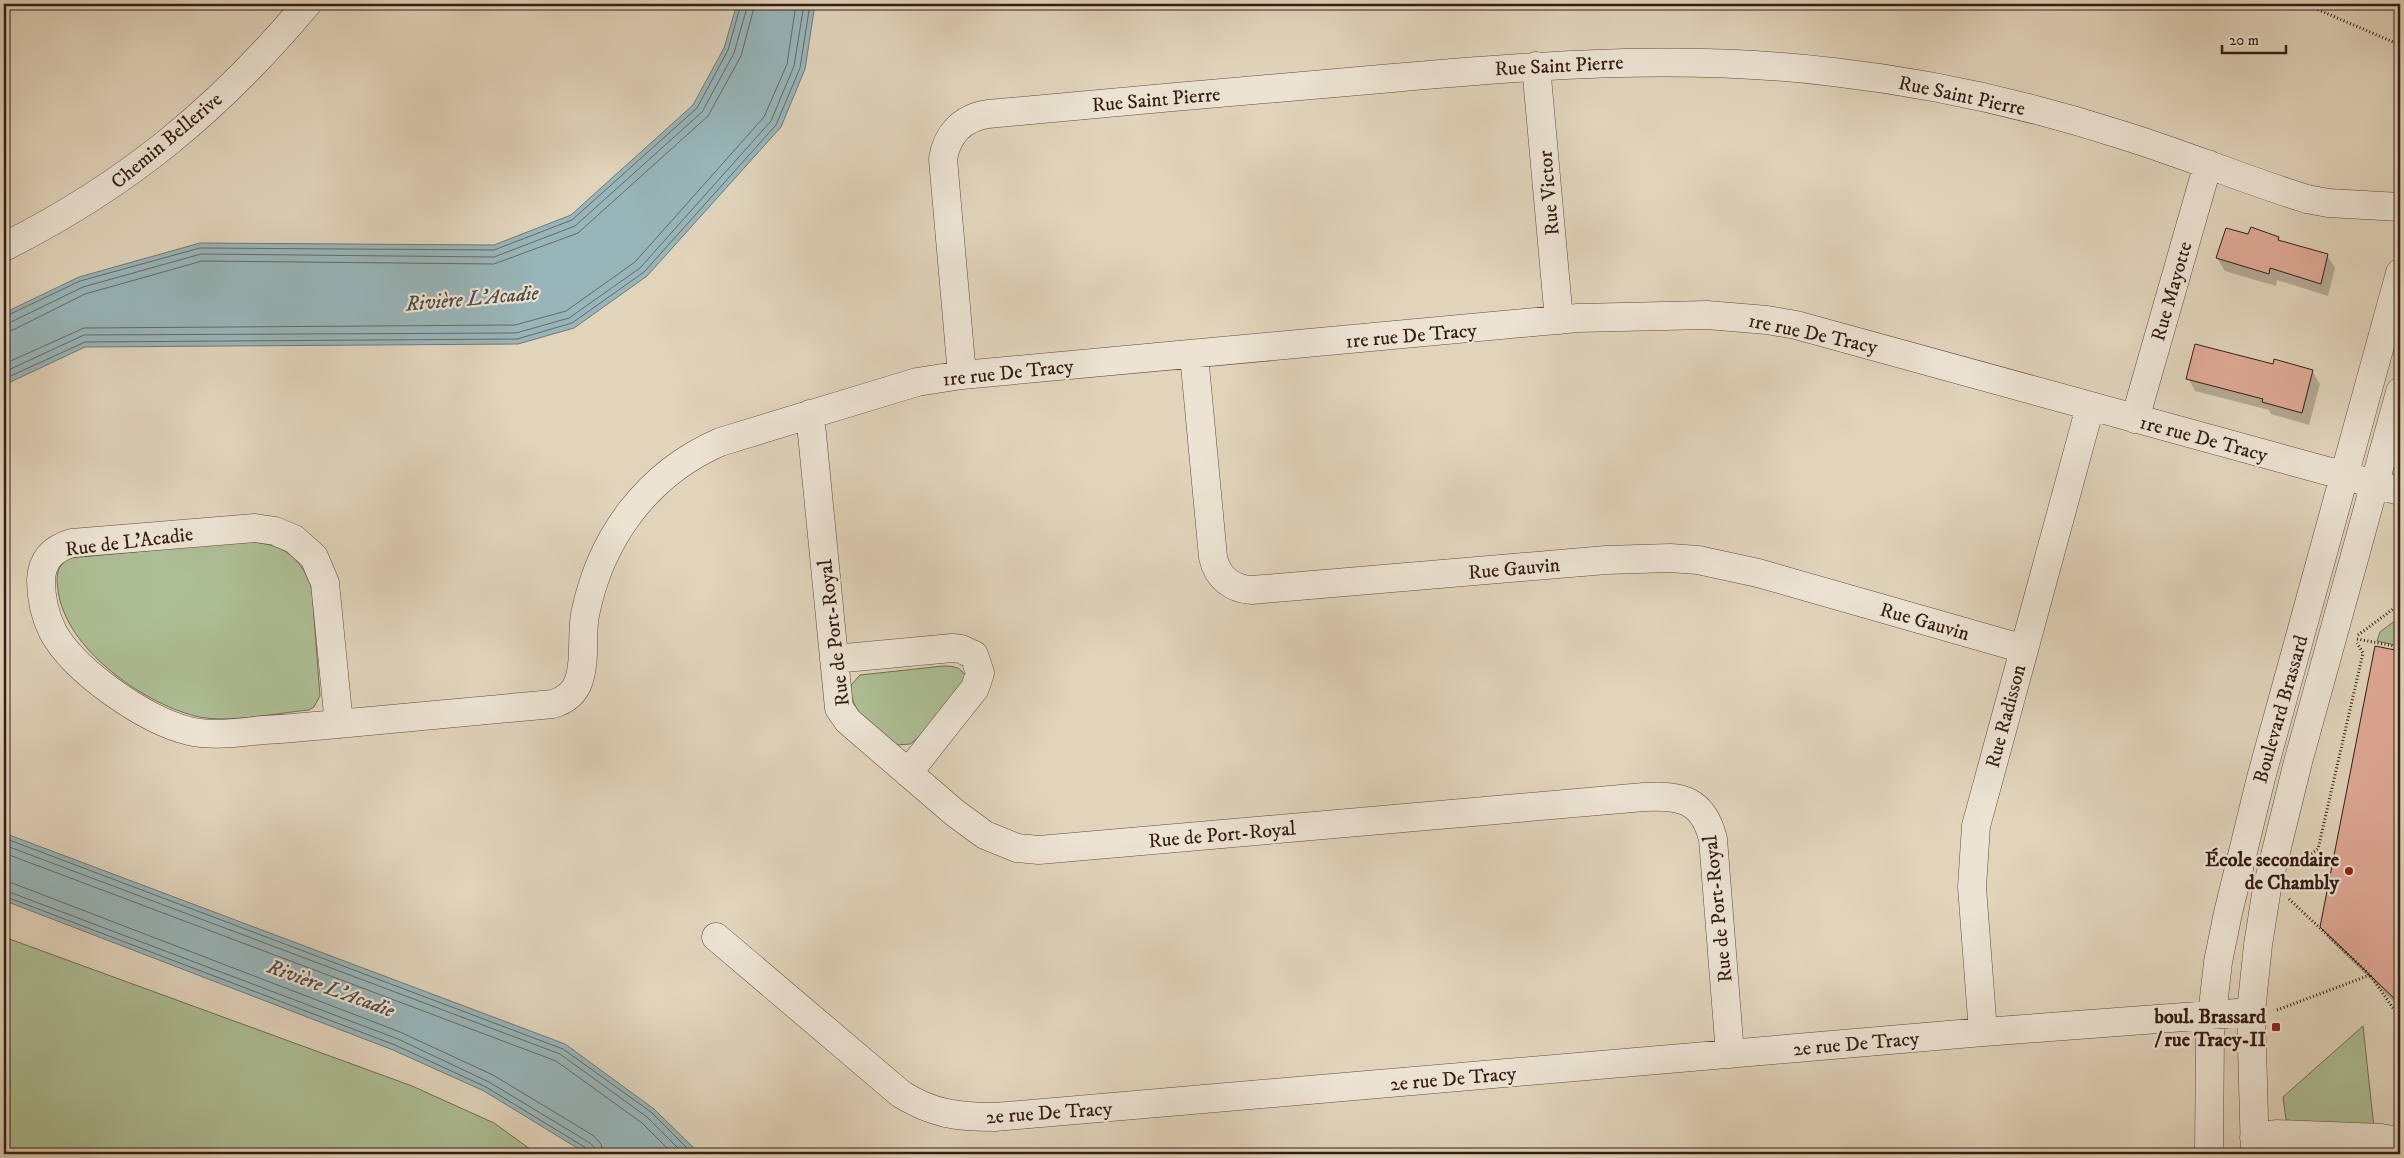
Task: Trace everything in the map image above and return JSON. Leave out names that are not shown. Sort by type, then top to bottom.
[{"type":"street","name":"Chemin Bellerive","points":[[4,247],[95,197],[158,151],[235,82],[307,4]]},
{"type":"street","name":"Rue Saint Pierre","points":[[962,375],[943,159],[950,137],[966,121],[988,114],[1536,66],[1611,62],[1698,61],[1836,72],[1933,88],[2039,111],[2124,135],[2318,202],[2400,207]]},
{"type":"street","name":"Rue Victor","points":[[1536,66],[1559,320]]},
{"type":"street","name":"Rue Mayotte","points":[[2135,419],[2208,164]]},
{"type":"street","name":"Boulevard Brassard","points":[[2209,1154],[2208,1090],[2212,1014],[2218,962],[2228,912],[2261,778],[2400,273]]},
{"type":"street","name":"1re rue De Tracy","points":[[582,670],[585,618],[595,577],[613,538],[645,493],[670,470],[705,448],[916,382],[962,375],[1559,320],[1707,314],[1767,320],[1823,331],[2090,407],[2400,491]]},
{"type":"street","name":"Rue Gauvin","points":[[1194,355],[1213,557],[1220,575],[1240,588],[1252,590],[1596,560],[1670,558],[1698,560],[1758,573],[2024,649]]},
{"type":"street","name":"Boulevard Brassard","points":[[2255,1146],[2264,1011],[2258,945],[2278,893],[2291,787],[2400,392]]},
{"type":"street","name":"Rue Radisson","points":[[1983,1032],[1972,903],[1974,842],[1980,806],[2090,407]]},
{"type":"street","name":"Rue de Port-Royal","points":[[810,414],[837,700],[842,715],[908,773],[985,835],[1006,845],[1027,850],[1634,798],[1666,796],[1685,800],[1696,806],[1704,817],[1713,839],[1730,1054]]},
{"type":"street","name":"Rue de L'Acadie","points":[[339,724],[325,583],[314,557],[294,539],[275,531],[255,528],[72,543],[57,549],[44,563],[41,582],[44,606],[50,624],[59,641],[92,676],[151,715],[181,728],[208,734],[339,724],[552,704],[561,702],[572,693],[580,680],[582,670]]},
{"type":"street","points":[[834,659],[952,648],[961,649],[974,655],[980,673],[975,688],[908,773]]},
{"type":"street","points":[[2261,778],[2291,787]]},
{"type":"street","name":"2e rue De Tracy","points":[[716,937],[901,1094],[925,1108],[962,1116],[995,1117],[1983,1032],[2264,1011]]},
{"type":"street","points":[[2255,1146],[2276,1134],[2381,1138],[2392,1140],[2400,1146]]},
{"type":"path","points":[[2305,4],[2400,45]]},
{"type":"path","points":[[2354,638],[2400,604]]},
{"type":"path","points":[[2354,638],[2400,647]]},
{"type":"path","points":[[2354,638],[2363,653],[2318,849],[2278,893],[2370,974],[2400,1018]]},
{"type":"path","points":[[2264,1011],[2370,974]]},
{"type":"green space","points":[[240,542],[265,544],[286,552],[294,558],[307,577],[312,590],[320,696],[314,707],[309,710],[221,719],[195,716],[174,709],[152,699],[109,670],[90,652],[75,632],[64,611],[58,590],[57,576],[62,564],[70,558]]},
{"type":"green space","points":[[2400,617],[2400,646],[2377,641],[2380,632]]},
{"type":"green space","points":[[943,666],[957,668],[962,671],[966,678],[963,685],[917,739],[910,744],[897,745],[873,727],[859,713],[852,695],[851,685],[860,675]]},
{"type":"green space","points":[[4,937],[412,1086],[494,1123],[537,1154],[4,1154]]},
{"type":"green space","points":[[2363,1026],[2374,1128],[2286,1120],[2283,1097]]},
{"type":"water","name":"Rivière L'Acadie","points":[[737,4],[815,4],[805,69],[781,127],[647,276],[574,328],[518,344],[85,347],[4,385],[4,313],[79,277],[200,243],[494,245],[571,215],[693,105],[724,48]]},
{"type":"water","name":"Rivière L'Acadie","points":[[4,833],[565,1044],[654,1109],[700,1154],[587,1154],[484,1091],[393,1050],[8,902],[4,900]]},
{"type":"building","points":[[2251,227],[2279,237],[2278,240],[2328,254],[2321,284],[2270,268],[2269,274],[2216,258],[2226,228],[2248,234]]},
{"type":"building","points":[[2195,344],[2273,364],[2274,359],[2313,370],[2302,413],[2262,402],[2263,399],[2186,379]]},
{"type":"building","points":[[2375,646],[2400,651],[2400,1004],[2320,927]]},
{"type":"place","name":"École secondaire de Chambly","points":[[2349,871]]},
{"type":"place","name":"boul. Brassard / rue Tracy-II","points":[[2276,1027]]}]
